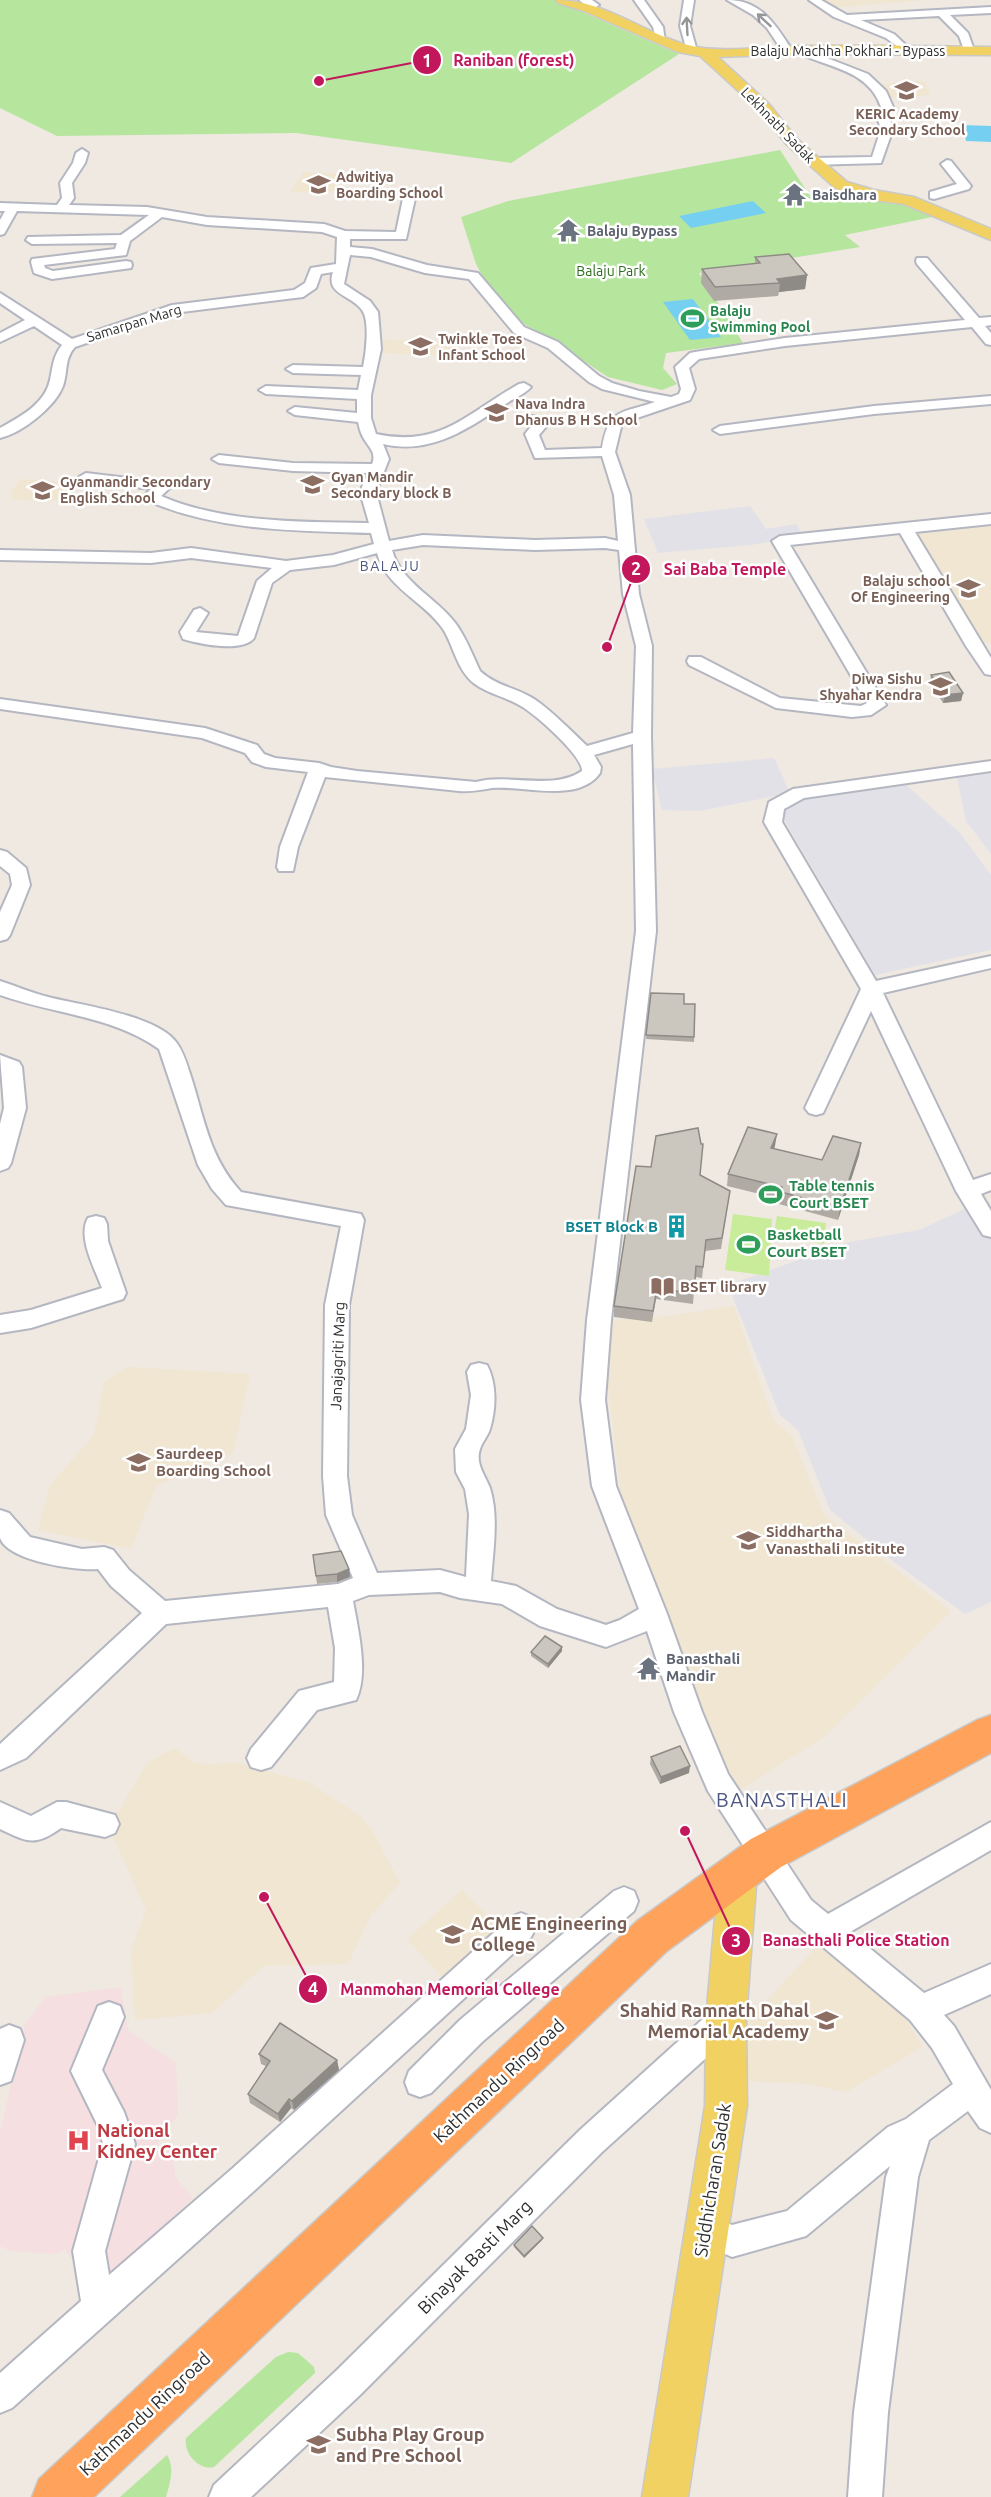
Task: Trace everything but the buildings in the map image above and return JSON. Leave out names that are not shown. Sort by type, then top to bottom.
[{"type":"highway","name":"Kathmandu Ringroad","points":[[57,2497],[652,1936],[752,1863],[991,1733]]},
{"type":"main road","points":[[563,0],[586,4],[661,40],[699,52]]},
{"type":"main road","name":"Balaju Machha Pokhari - Bypass","points":[[699,52],[991,51]]},
{"type":"main road","name":"Lekhnath Sadak","points":[[699,52],[758,101],[785,134],[841,185],[872,195],[908,200],[991,235]]},
{"type":"main road","name":"Siddhicharan Sadak","points":[[665,2497],[726,2106],[726,2019],[752,1863]]},
{"type":"street","points":[[639,0],[658,27],[661,40]]},
{"type":"street","points":[[689,0],[685,26],[699,52]]},
{"type":"street","points":[[732,0],[748,6],[768,23],[793,50],[868,78],[882,90],[887,107],[882,114],[887,129],[877,160],[814,162]]},
{"type":"street","points":[[814,0],[830,11],[890,36],[906,50]]},
{"type":"street","points":[[847,18],[991,10]]},
{"type":"street","points":[[942,13],[964,35],[969,50]]},
{"type":"street","points":[[62,207],[68,198],[66,183],[79,163],[82,153]]},
{"type":"street","points":[[934,195],[970,183],[947,164]]},
{"type":"street","points":[[0,207],[122,208],[207,221],[324,228],[343,235],[402,236],[410,194]]},
{"type":"street","points":[[0,231],[14,208]]},
{"type":"street","points":[[32,240],[124,239],[160,213]]},
{"type":"street","points":[[1,705],[205,733],[251,749],[258,758],[272,763],[319,768],[337,773],[476,787],[492,783],[552,786],[576,783],[591,773],[592,767],[584,752],[527,702],[495,689],[473,673],[450,627],[435,609],[400,580],[386,558],[368,492],[382,459],[380,449],[370,437],[364,418],[364,395],[374,349],[371,312],[365,304],[338,286],[337,278],[342,267],[345,245],[343,235]]},
{"type":"street","points":[[124,239],[120,252],[38,262],[39,270],[52,274],[126,265]]},
{"type":"street","points":[[343,250],[372,253],[425,269],[473,276],[519,330],[553,345],[594,379],[607,386],[637,395],[670,401]]},
{"type":"street","points":[[922,261],[984,322],[991,341]]},
{"type":"street","name":"Samarpan Marg","points":[[0,434],[44,404],[56,385],[61,352],[70,344],[172,309],[298,294],[311,285],[316,270],[342,267]]},
{"type":"street","points":[[0,297],[70,344]]},
{"type":"street","points":[[0,338],[33,321]]},
{"type":"street","points":[[984,322],[785,342],[695,356],[682,367],[681,374],[688,389],[685,397],[617,420],[613,426],[608,452],[622,495],[632,594],[644,646],[642,736],[646,931],[599,1320],[593,1400],[604,1486],[654,1614],[688,1712],[752,1863],[825,1931],[921,2010],[943,2037],[972,2089],[991,2117]]},
{"type":"street","points":[[293,369],[370,371]]},
{"type":"street","points":[[370,437],[388,442],[410,443],[422,443],[441,438],[524,387]]},
{"type":"street","points":[[266,390],[364,395]]},
{"type":"street","points":[[720,430],[863,411],[991,400]]},
{"type":"street","points":[[295,411],[364,418]]},
{"type":"street","points":[[532,420],[543,422],[532,434],[540,455],[608,452]]},
{"type":"street","points":[[219,459],[293,467],[376,469]]},
{"type":"street","points":[[86,477],[164,486],[151,497],[181,510],[308,527],[376,528]]},
{"type":"street","points":[[695,661],[776,703],[852,712],[865,711],[877,705],[780,541],[906,530],[991,519]]},
{"type":"street","points":[[906,530],[974,646],[991,670]]},
{"type":"street","points":[[0,555],[140,558],[191,554],[286,566],[334,560],[382,547],[423,540],[535,545],[605,543],[628,547]]},
{"type":"street","points":[[200,613],[188,632],[189,636],[236,642],[244,640],[248,635],[265,581],[286,566]]},
{"type":"street","points":[[974,646],[991,644]]},
{"type":"street","points":[[584,752],[642,736]]},
{"type":"street","points":[[991,766],[799,793],[774,807],[773,822],[871,989],[967,1191],[991,1229]]},
{"type":"street","points":[[286,867],[289,847],[319,768]]},
{"type":"street","points":[[1,930],[21,885],[19,872],[5,866]]},
{"type":"street","points":[[871,989],[991,962]]},
{"type":"street","name":"Janajagriti Marg","points":[[0,988],[50,1005],[94,1012],[157,1036],[168,1045],[209,1168],[224,1190],[234,1199],[353,1220],[337,1305],[335,1476],[339,1515],[368,1584]]},
{"type":"street","points":[[816,1108],[871,989]]},
{"type":"street","points":[[0,1062],[12,1067],[15,1108],[0,1163]]},
{"type":"street","points":[[967,1191],[991,1182]]},
{"type":"street","points":[[0,1324],[31,1319],[115,1293],[98,1241],[96,1224]]},
{"type":"street","points":[[478,1590],[483,1514],[477,1488],[468,1472],[467,1449],[478,1430],[483,1395],[479,1372]]},
{"type":"street","points":[[0,1520],[22,1546],[82,1560],[104,1558],[120,1578],[160,1614]]},
{"type":"street","points":[[6,1758],[160,1614],[339,1595],[368,1584],[440,1581],[507,1594],[549,1618],[606,1636],[628,1629],[654,1614]]},
{"type":"street","points":[[261,1758],[309,1699],[347,1692],[348,1648],[339,1595]]},
{"type":"street","points":[[0,1815],[30,1828],[38,1828],[57,1815],[105,1824]]},
{"type":"street","points":[[825,1931],[991,1835]]},
{"type":"street","points":[[420,2082],[471,2031],[624,1901]]},
{"type":"street","points":[[0,2396],[244,2179],[521,1927]]},
{"type":"street","points":[[921,2010],[991,1979]]},
{"type":"street","points":[[98,2307],[89,2251],[119,2144],[114,2123],[86,2071],[109,2017]]},
{"type":"street","name":"Binayak Basti Marg","points":[[226,2497],[348,2383],[591,2141],[726,2019]]},
{"type":"street","points":[[0,2070],[9,2040]]},
{"type":"street","points":[[705,2229],[732,2241],[795,2225],[899,2138],[916,2130],[972,2089]]},
{"type":"street","points":[[865,2497],[871,2412],[902,2178],[916,2130]]},
{"type":"shaded area","points":[[818,0],[924,0],[830,8]]},
{"type":"shaded area","name":"KERIC Academy Secondary School","points":[[924,81],[931,95],[891,98],[882,84]]},
{"type":"shaded area","name":"Adwitiya Boarding School","points":[[304,172],[343,174],[339,190],[323,193],[290,192]]},
{"type":"shaded area","name":"Twinkle Toes Infant School","points":[[382,340],[459,342],[457,356],[383,353]]},
{"type":"shaded area","name":"Gyanmandir Secondary English School","points":[[20,479],[77,483],[67,496],[49,502],[12,499],[11,492]]},
{"type":"shaded area","points":[[750,506],[766,529],[797,524],[802,536],[751,545],[658,553],[644,519]]},
{"type":"shaded area","name":"Balaju school Of Engineering","points":[[991,522],[991,642],[979,644],[912,536],[934,528]]},
{"type":"shaded area","points":[[774,758],[790,793],[699,811],[662,810],[652,769]]},
{"type":"shaded area","points":[[991,773],[991,854],[966,821],[957,777]]},
{"type":"shaded area","points":[[904,783],[960,833],[991,875],[991,950],[875,975],[779,811],[807,795]]},
{"type":"shaded area","points":[[980,1202],[991,1222],[991,1602],[965,1614],[898,1565],[830,1510],[798,1430],[780,1415],[728,1285],[849,1242],[919,1230]]},
{"type":"shaded area","name":"Siddhartha Vanasthali Institute","points":[[734,1306],[773,1420],[792,1436],[824,1515],[951,1611],[824,1737],[740,1790],[701,1731],[669,1646],[621,1493],[600,1321],[669,1316]]},
{"type":"shaded area","name":"Saurdeep Boarding School","points":[[128,1367],[250,1374],[233,1453],[156,1486],[131,1549],[38,1530],[50,1485],[94,1435],[104,1382]]},
{"type":"shaded area","points":[[175,1748],[192,1761],[207,1765],[234,1762],[310,1783],[360,1816],[372,1830],[400,1883],[371,1915],[348,1964],[264,1966],[212,2013],[135,2020],[131,1950],[146,1910],[109,1828],[147,1763]]},
{"type":"shaded area","name":"ACME Engineering College","points":[[462,1890],[500,1928],[444,1979],[407,1939]]},
{"type":"shaded area","name":"Shahid Ramnath Dahal Memorial Academy","points":[[827,1936],[896,2002],[922,2047],[846,2092],[807,2084],[745,2081],[728,2041]]},
{"type":"shaded area","name":"National Kidney Center","points":[[121,1987],[128,2030],[176,2063],[178,2114],[153,2150],[171,2150],[176,2178],[193,2198],[97,2287],[65,2250],[55,2254],[11,2251],[0,2246],[0,2133],[25,2024],[46,1997]]},
{"type":"green space","points":[[0,0],[555,0],[679,54],[511,163],[296,133],[57,136],[0,108]]},
{"type":"green space","name":"Balaju Park","points":[[780,150],[812,199],[849,201],[893,198],[937,216],[845,235],[860,247],[699,273],[743,343],[666,353],[663,368],[677,384],[662,390],[608,377],[544,335],[513,318],[495,299],[476,264],[461,217],[508,201]]},
{"type":"green space","name":"Basketball Court BSET","points":[[733,1214],[772,1219],[769,1276],[725,1270]]},
{"type":"green space","points":[[777,1216],[826,1223],[824,1244],[773,1237]]},
{"type":"green space","points":[[288,2352],[298,2353],[314,2367],[315,2373],[214,2467],[208,2468],[193,2460],[187,2449],[186,2438],[276,2357]]},
{"type":"green space","points":[[167,2455],[171,2470],[166,2497],[120,2497]]},
{"type":"water","points":[[963,125],[991,126],[991,142],[966,141]]},
{"type":"water","points":[[753,201],[766,213],[691,228],[679,216]]},
{"type":"water","name":"Balaju Swimming Pool","points":[[693,299],[721,337],[690,340],[663,302]]},
{"type":"place","name":"Raniban (forest)","points":[[319,81]]},
{"type":"place","name":"KERIC Academy Secondary School","points":[[907,90]]},
{"type":"place","name":"Adwitiya Boarding School","points":[[318,185]]},
{"type":"place","name":"Baisdhara","points":[[794,195]]},
{"type":"place","name":"Balaju Bypass","points":[[569,231]]},
{"type":"place","name":"Balaju Swimming Pool","points":[[692,319]]},
{"type":"place","name":"Twinkle Toes Infant School","points":[[420,347]]},
{"type":"place","name":"Nava Indra Dhanus B H School","points":[[497,412]]},
{"type":"place","name":"Gyan Mandir Secondary block B","points":[[313,485]]},
{"type":"place","name":"Gyanmandir Secondary English School","points":[[42,490]]},
{"type":"place","name":"Balaju school Of Engineering","points":[[968,589]]},
{"type":"place","name":"Sai Baba Temple","points":[[607,647]]},
{"type":"place","name":"Diwa Sishu Shyahar Kendra","points":[[940,687]]},
{"type":"place","name":"Table tennis Court BSET","points":[[771,1195]]},
{"type":"place","name":"BSET Block B","points":[[676,1227]]},
{"type":"place","name":"Basketball Court BSET","points":[[749,1244]]},
{"type":"place","name":"BSET library","points":[[662,1287]]},
{"type":"place","name":"Saurdeep Boarding School","points":[[138,1463]]},
{"type":"place","name":"Siddhartha Vanasthali Institute","points":[[748,1541]]},
{"type":"place","name":"Banasthali Mandir","points":[[648,1668]]},
{"type":"place","name":"Banasthali Police Station","points":[[685,1831]]},
{"type":"place","name":"Manmohan Memorial College","points":[[264,1897]]},
{"type":"place","name":"ACME Engineering College","points":[[453,1934]]},
{"type":"place","name":"Shahid Ramnath Dahal Memorial Academy","points":[[827,2021]]},
{"type":"place","name":"National Kidney Center","points":[[79,2141]]},
{"type":"place","name":"Subha Play Group and Pre School","points":[[318,2445]]},
{"type":"district","name":"BALAJU","points":[[390,566]]},
{"type":"district","name":"BANASTHALI","points":[[782,1800]]}]
